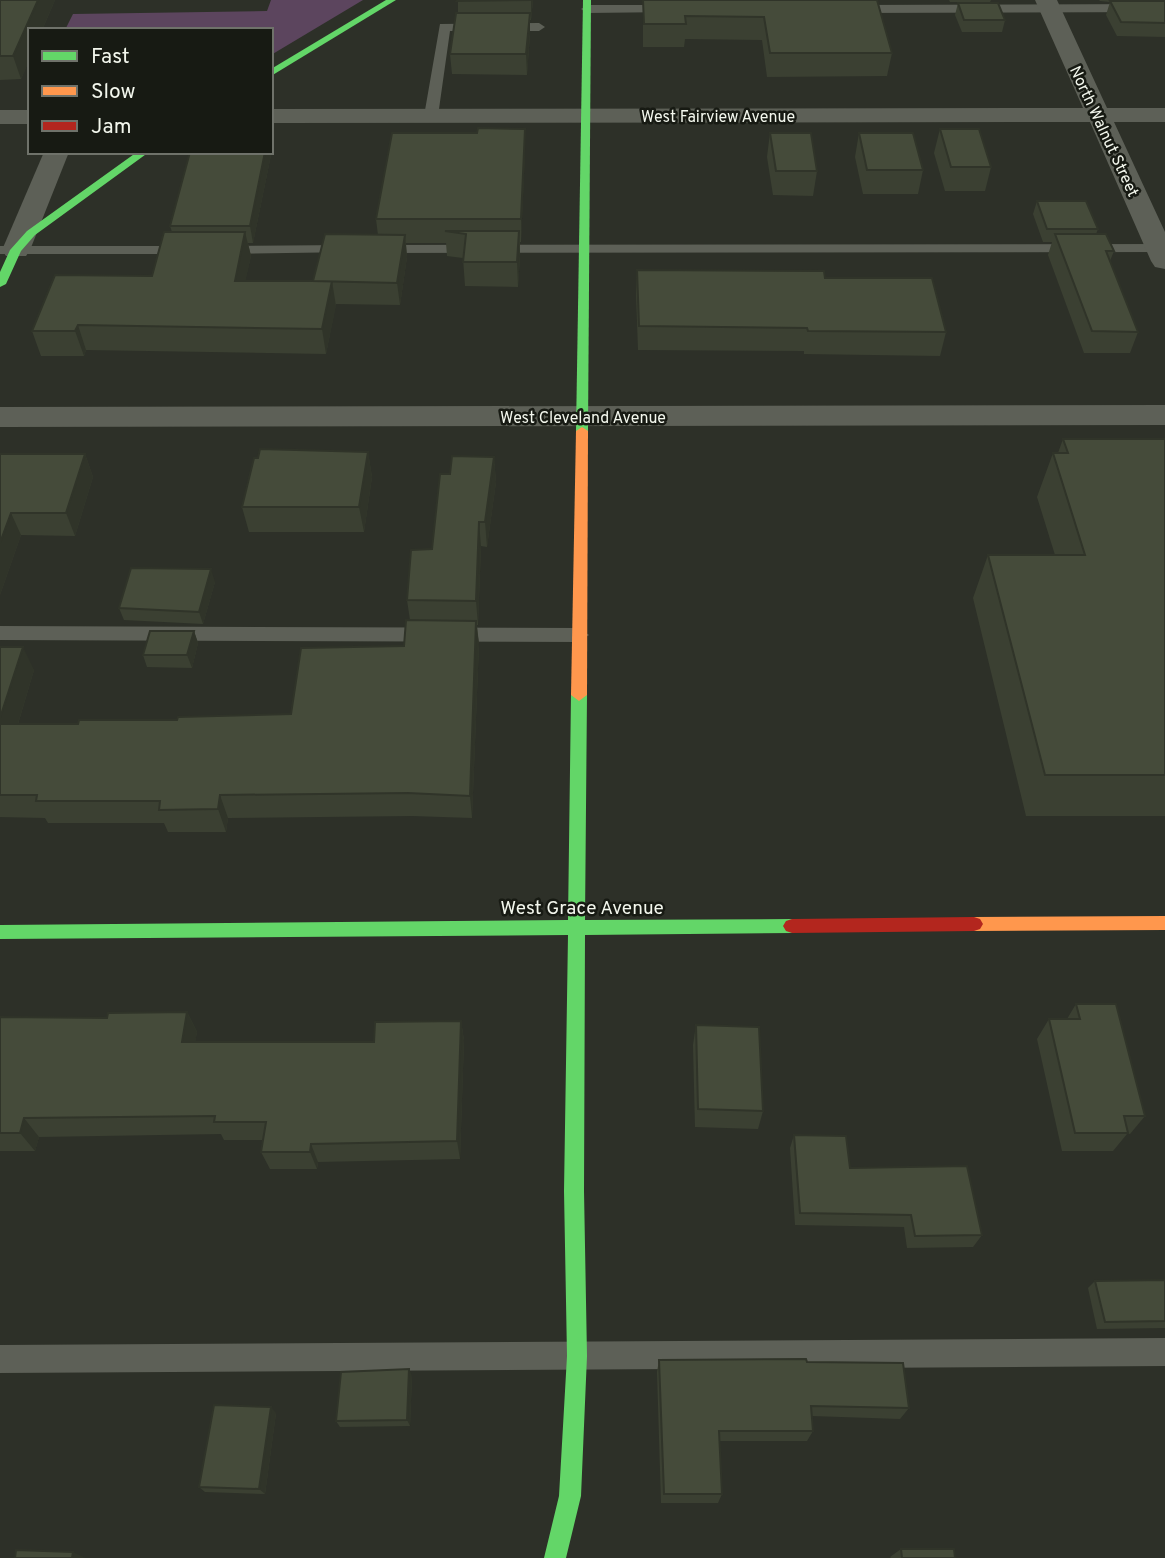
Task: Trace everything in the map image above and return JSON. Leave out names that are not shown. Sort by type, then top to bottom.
[{"type":"main road","points":[[273,72],[392,0]]},
{"type":"main road","points":[[555,1558],[569,1496],[577,1356],[574,1191],[587,5]]},
{"type":"main road","points":[[0,284],[8,250],[141,154]]},
{"type":"main road","name":"West Grace Avenue","points":[[0,932],[1165,923]]},
{"type":"street","name":"North Walnut Street","points":[[1048,4],[1097,115],[1163,252]]},
{"type":"street","name":"West Fairview Avenue","points":[[273,116],[1165,115]]},
{"type":"street","points":[[0,117],[28,117]]},
{"type":"street","points":[[8,250],[56,154]]},
{"type":"street","name":"West Cleveland Avenue","points":[[0,417],[1165,415]]},
{"type":"lane","points":[[832,9],[1048,4],[1165,8]]},
{"type":"lane","points":[[587,5],[682,9]]},
{"type":"lane","points":[[431,116],[444,27],[540,27]]},
{"type":"lane","points":[[8,250],[584,248],[1163,252]]},
{"type":"lane","points":[[0,633],[579,635]]},
{"type":"lane","points":[[0,1359],[1165,1352]]},
{"type":"shaded area","points":[[271,0],[363,0],[273,54],[273,28],[66,28],[73,14],[267,11]]},
{"type":"building","points":[[0,0],[38,0],[13,56],[0,56]]},
{"type":"building","points":[[458,0],[531,0],[457,1]]},
{"type":"building","points":[[643,0],[877,0],[892,53],[770,53],[764,17],[685,16],[686,24],[644,24]]},
{"type":"building","points":[[1110,1],[1165,1],[1165,23],[1121,22]]},
{"type":"building","points":[[958,3],[998,3],[1005,20],[964,20]]},
{"type":"building","points":[[456,13],[530,13],[526,54],[450,54]]},
{"type":"building","points":[[478,128],[525,129],[521,219],[376,219],[392,133],[477,133]]},
{"type":"building","points":[[940,129],[979,129],[991,167],[951,167]]},
{"type":"building","points":[[770,133],[811,133],[817,171],[776,171]]},
{"type":"building","points":[[859,133],[913,133],[923,170],[867,170]]},
{"type":"building","points":[[189,154],[265,154],[250,226],[170,226]]},
{"type":"building","points":[[1037,201],[1086,201],[1098,229],[1047,229]]},
{"type":"building","points":[[445,231],[519,231],[517,262],[463,262],[466,234]]},
{"type":"building","points":[[164,232],[245,232],[235,281],[332,281],[322,329],[78,325],[75,331],[32,331],[55,275],[152,276]]},
{"type":"building","points":[[325,234],[405,235],[397,283],[313,281]]},
{"type":"building","points":[[1055,234],[1106,234],[1114,251],[1106,251],[1138,332],[1092,331]]},
{"type":"building","points":[[637,270],[824,271],[825,278],[932,278],[946,332],[639,326]]},
{"type":"building","points":[[1063,439],[1165,439],[1165,775],[1045,775],[988,555],[1085,555],[1053,453],[1068,453]]},
{"type":"building","points":[[260,449],[368,452],[359,507],[242,507],[254,458],[258,458]]},
{"type":"building","points":[[0,454],[85,454],[66,513],[11,513],[0,543]]},
{"type":"building","points":[[452,456],[494,457],[485,522],[479,522],[476,601],[407,600],[411,550],[432,549],[440,474],[450,474]]},
{"type":"building","points":[[131,568],[211,569],[199,612],[119,608]]},
{"type":"building","points":[[406,620],[476,621],[470,796],[408,793],[220,795],[218,809],[159,810],[160,801],[36,801],[37,795],[0,795],[0,724],[78,724],[79,720],[177,720],[178,717],[291,714],[301,648],[404,646]]},
{"type":"building","points":[[150,631],[194,631],[187,655],[143,655]]},
{"type":"building","points":[[0,647],[23,647],[0,718]]},
{"type":"building","points":[[1076,1004],[1116,1004],[1145,1116],[1124,1116],[1128,1133],[1075,1133],[1049,1019],[1080,1019]]},
{"type":"building","points":[[187,1012],[182,1042],[374,1042],[375,1022],[461,1021],[457,1141],[311,1144],[310,1152],[261,1152],[266,1122],[214,1122],[215,1116],[24,1118],[20,1133],[0,1133],[0,1017],[107,1018],[108,1013]]},
{"type":"building","points":[[696,1025],[759,1027],[763,1111],[698,1109]]},
{"type":"building","points":[[794,1135],[846,1136],[850,1168],[967,1166],[982,1235],[915,1236],[911,1215],[800,1213]]},
{"type":"building","points":[[1165,1280],[1165,1321],[1105,1322],[1095,1281]]},
{"type":"building","points":[[806,1359],[807,1362],[903,1363],[909,1408],[811,1406],[813,1431],[719,1431],[722,1494],[664,1494],[659,1360]]},
{"type":"building","points":[[409,1369],[407,1420],[336,1421],[341,1372]]},
{"type":"building","points":[[214,1405],[271,1407],[259,1489],[199,1487]]},
{"type":"building","points":[[901,1549],[954,1549],[955,1558],[902,1558]]},
{"type":"building","points":[[16,1550],[73,1552],[72,1558],[15,1558]]},
{"type":"traffic: fast","points":[[273,72],[392,0]]},
{"type":"traffic: fast","points":[[582,431],[587,0]]},
{"type":"traffic: fast","points":[[0,284],[16,250],[31,233],[141,154]]},
{"type":"traffic: fast","points":[[555,1558],[570,1496],[577,1356],[574,1191],[579,695]]},
{"type":"traffic: fast","points":[[0,932],[792,926]]},
{"type":"traffic: slow","points":[[579,695],[582,431]]},
{"type":"traffic: slow","points":[[974,924],[1165,923]]},
{"type":"traffic: jam","points":[[792,926],[974,924]]}]
